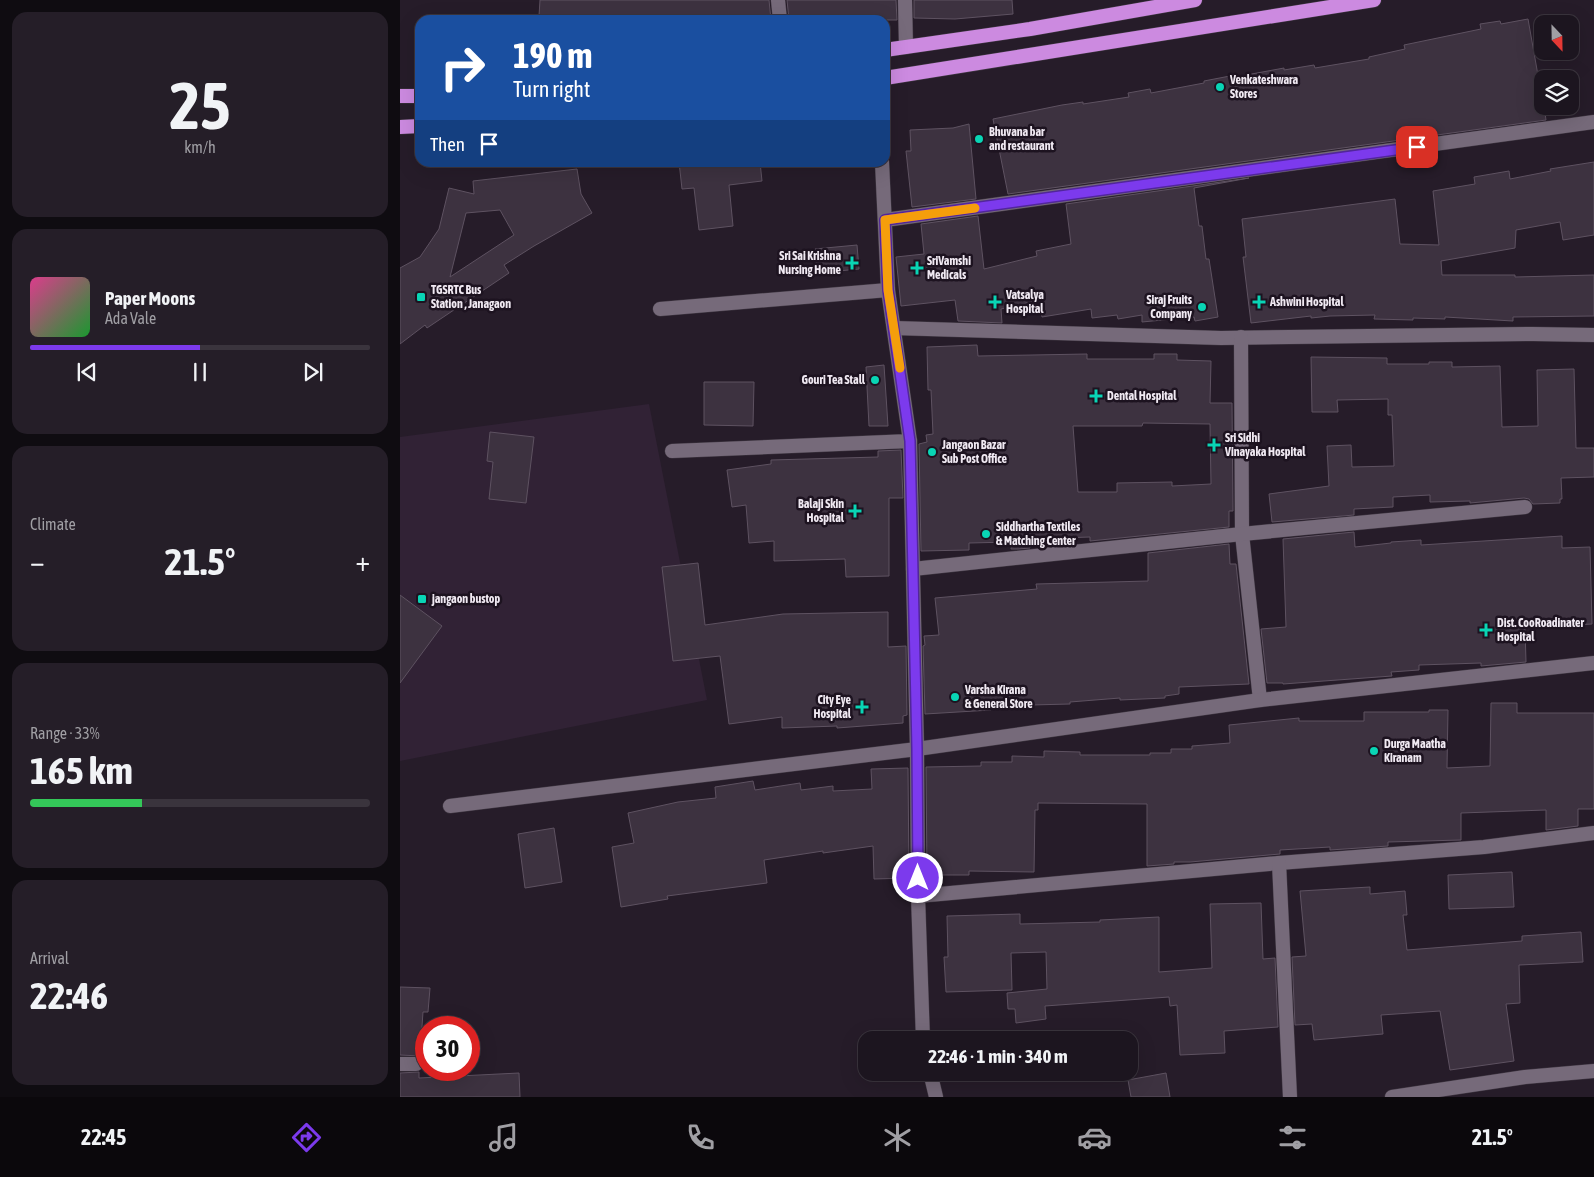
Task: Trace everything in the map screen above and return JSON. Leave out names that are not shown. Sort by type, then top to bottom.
[{"type":"highway","points":[[890,49],[1030,29],[1195,0]]},
{"type":"highway","points":[[890,77],[1374,0]]},
{"type":"highway","points":[[400,96],[415,96]]},
{"type":"highway","points":[[400,127],[415,126]]},
{"type":"street","points":[[778,0],[780,15]]},
{"type":"street","points":[[904,0],[906,47]]},
{"type":"street","points":[[885,220],[1594,122]]},
{"type":"street","points":[[882,167],[888,290],[910,441],[917,749],[918,896],[923,1031]]},
{"type":"street","points":[[660,309],[888,290]]},
{"type":"street","points":[[894,328],[1241,338],[1533,334],[1594,335]]},
{"type":"street","points":[[1241,338],[1242,534],[1260,700]]},
{"type":"street","points":[[672,451],[910,441]]},
{"type":"street","points":[[913,569],[1242,534],[1525,507]]},
{"type":"street","points":[[450,806],[917,749],[1260,700],[1594,663]]},
{"type":"street","points":[[918,896],[1278,863],[1484,847],[1594,833]]},
{"type":"street","points":[[1278,863],[1290,1097]]},
{"type":"street","points":[[400,1064],[415,1064]]},
{"type":"street","points":[[1392,1097],[1525,1077],[1594,1071]]},
{"type":"street","points":[[932,1081],[936,1097]]},
{"type":"shaded area","points":[[649,404],[707,700],[400,761],[400,437]]},
{"type":"building","points":[[540,0],[769,0],[770,15],[539,15]]},
{"type":"building","points":[[787,0],[896,0],[897,20],[890,20],[890,15],[788,15]]},
{"type":"building","points":[[914,0],[1012,0],[1013,14],[955,19],[914,18]]},
{"type":"building","points":[[1528,19],[1537,70],[1534,70],[1534,115],[1545,115],[1546,120],[1008,194],[993,119],[1062,105],[1129,97],[1128,93],[1150,89],[1151,93],[1230,76],[1230,78],[1284,68],[1284,70],[1314,65],[1315,68],[1369,59],[1369,57],[1405,49],[1404,45],[1481,29],[1480,24],[1500,21],[1501,24]]},
{"type":"building","points":[[969,124],[976,199],[912,207],[906,151],[911,151],[910,130],[953,128]]},
{"type":"building","points":[[1594,162],[1594,235],[1563,240],[1560,222],[1516,230],[1515,248],[1441,261],[1442,275],[1515,275],[1515,277],[1594,275],[1594,316],[1513,317],[1513,321],[1445,317],[1445,319],[1413,318],[1413,320],[1374,319],[1375,315],[1311,318],[1311,316],[1251,323],[1243,257],[1246,257],[1242,219],[1395,199],[1400,244],[1439,245],[1433,191],[1475,184],[1474,177],[1509,171],[1510,179],[1551,171],[1550,169]]},
{"type":"building","points":[[680,167],[761,167],[762,181],[729,185],[733,226],[699,230],[694,188],[682,189]]},
{"type":"building","points":[[577,169],[581,194],[592,213],[504,265],[509,273],[427,328],[425,325],[400,344],[400,268],[420,257],[439,229],[449,188],[474,194],[473,181]],"holes":[[[500,210],[514,235],[450,277],[466,213]]]},
{"type":"building","points":[[1249,178],[1194,188],[1199,226],[1202,226],[1206,259],[1209,259],[1218,317],[1195,321],[1194,317],[1142,322],[1142,315],[1118,319],[1117,315],[1092,318],[1091,309],[1042,317],[1039,300],[1001,309],[1002,323],[958,321],[955,300],[901,306],[896,257],[924,254],[921,224],[978,216],[984,269],[1037,256],[1036,251],[1071,244],[1066,204]]},
{"type":"building","points":[[857,245],[859,269],[817,273],[815,249]]},
{"type":"building","points":[[977,345],[978,356],[1087,354],[1087,359],[1154,359],[1154,354],[1177,354],[1177,360],[1211,361],[1210,403],[1232,403],[1233,511],[1229,511],[1229,527],[1090,541],[1090,537],[1030,539],[1030,548],[1018,549],[1011,549],[1012,542],[969,543],[969,550],[921,551],[919,444],[927,442],[926,435],[933,434],[931,390],[928,390],[927,347]],"holes":[[[1143,423],[1210,424],[1211,484],[1172,486],[1172,482],[1117,483],[1117,492],[1078,492],[1073,426],[1142,426]]]},
{"type":"building","points":[[1311,357],[1387,358],[1387,364],[1452,362],[1452,367],[1500,366],[1502,427],[1538,426],[1537,370],[1574,369],[1576,448],[1594,448],[1594,477],[1561,478],[1562,499],[1560,499],[1560,503],[1533,504],[1529,499],[1524,498],[1470,503],[1470,501],[1430,502],[1430,495],[1393,497],[1393,507],[1354,509],[1354,515],[1272,522],[1269,494],[1329,486],[1327,446],[1351,445],[1352,467],[1394,466],[1392,415],[1388,415],[1388,399],[1337,400],[1338,412],[1312,412]]},
{"type":"building","points":[[884,365],[888,426],[869,426],[866,367]]},
{"type":"building","points":[[704,382],[754,382],[753,426],[704,425]]},
{"type":"building","points":[[490,432],[534,437],[526,503],[489,499],[493,462],[487,461]]},
{"type":"building","points":[[901,450],[903,498],[889,498],[889,576],[846,577],[845,559],[774,561],[774,541],[749,543],[746,505],[732,507],[727,470],[771,464],[771,460],[878,457],[878,451]]},
{"type":"building","points":[[1354,532],[1355,547],[1421,540],[1421,545],[1562,536],[1562,548],[1590,547],[1592,624],[1525,628],[1526,662],[1481,666],[1481,663],[1419,665],[1419,670],[1391,672],[1392,676],[1283,684],[1267,683],[1261,629],[1286,627],[1283,539]]},
{"type":"building","points":[[1229,544],[1230,564],[1236,564],[1249,684],[1179,687],[1179,694],[1165,696],[1165,698],[1120,700],[1120,698],[1070,702],[1070,704],[1031,705],[1031,708],[991,707],[991,710],[925,714],[923,646],[925,645],[924,636],[939,635],[935,598],[1037,589],[1036,584],[1148,581],[1148,553]]},
{"type":"building","points":[[698,563],[705,625],[783,614],[888,612],[888,647],[906,646],[907,715],[903,716],[903,723],[837,728],[837,726],[782,728],[782,717],[729,724],[720,656],[673,661],[662,567]]},
{"type":"building","points":[[400,595],[442,626],[400,683]]},
{"type":"building","points":[[1491,703],[1517,703],[1517,713],[1594,713],[1594,809],[1578,809],[1578,826],[1546,830],[1546,810],[1461,813],[1461,840],[1388,842],[1388,846],[1330,850],[1330,847],[1280,850],[1280,854],[1174,862],[1174,864],[1147,866],[1147,804],[1038,803],[1038,810],[1035,810],[1034,872],[969,871],[969,875],[927,875],[926,767],[981,766],[981,762],[1012,762],[1012,756],[1044,757],[1044,751],[1080,752],[1080,755],[1150,755],[1150,753],[1171,753],[1171,749],[1192,749],[1192,746],[1230,743],[1229,725],[1299,718],[1299,721],[1364,721],[1364,712],[1429,712],[1429,710],[1448,710],[1447,768],[1490,766]]},
{"type":"building","points":[[908,768],[909,878],[874,879],[873,846],[823,853],[823,851],[764,860],[767,883],[667,896],[668,899],[621,907],[612,847],[634,843],[628,813],[678,802],[716,798],[715,787],[753,781],[755,790],[800,783],[801,790],[833,786],[833,791],[872,789],[871,769]]},
{"type":"building","points":[[554,828],[562,882],[525,888],[518,834]]},
{"type":"building","points":[[1512,872],[1514,907],[1449,909],[1448,875]]},
{"type":"building","points":[[1370,887],[1370,894],[1405,891],[1407,915],[1403,915],[1407,950],[1522,941],[1522,936],[1581,932],[1583,962],[1519,965],[1520,1003],[1506,1004],[1514,1061],[1450,1070],[1440,1011],[1381,1015],[1383,1034],[1314,1040],[1312,1024],[1295,1025],[1292,957],[1306,956],[1300,891]]},
{"type":"building","points":[[1261,903],[1263,959],[1275,958],[1278,1027],[1224,1031],[1225,1053],[1180,1055],[1177,1005],[1170,1006],[1169,997],[1045,1006],[1046,1019],[1016,1023],[1015,1009],[1008,1009],[1007,993],[1047,989],[1046,952],[1011,953],[1012,990],[946,992],[944,957],[948,957],[947,916],[1020,914],[1020,924],[1100,922],[1100,920],[1159,917],[1159,972],[1212,968],[1210,904]]},
{"type":"building","points":[[400,987],[430,988],[428,1012],[423,1012],[423,1016],[415,1016],[415,1056],[400,1055]]},
{"type":"building","points":[[415,1072],[415,1081],[480,1081],[480,1075],[519,1073],[520,1097],[400,1097],[400,1073]]},
{"type":"building","points":[[1166,1073],[1170,1097],[1131,1097],[1128,1081],[1138,1081],[1138,1078]]},
{"type":"slow traffic","points":[[900,368],[888,290],[885,220],[975,208]]},
{"type":"place","name":"Venkateshwara Stores","points":[[1220,87]]},
{"type":"place","name":"Bhuvana bar and restaurant","points":[[979,139]]},
{"type":"place","name":"Sri Sai Krishna Nursing Home","points":[[852,263]]},
{"type":"place","name":"SriVamshi Medicals","points":[[917,268]]},
{"type":"place","name":"TGSRTC Bus Station , Janagaon","points":[[421,297]]},
{"type":"place","name":"Vatsalya Hospital","points":[[995,302]]},
{"type":"place","name":"Ashwini Hospital","points":[[1259,302]]},
{"type":"place","name":"Siraj Fruits Company","points":[[1202,307]]},
{"type":"place","name":"Gouri Tea Stall","points":[[875,380]]},
{"type":"place","name":"Dental Hospital","points":[[1096,396]]},
{"type":"place","name":"Sri Sidhi Vinayaka Hospital","points":[[1214,445]]},
{"type":"place","name":"Jangaon Bazar Sub Post Office","points":[[932,452]]},
{"type":"place","name":"Balaji Skin Hospital","points":[[855,511]]},
{"type":"place","name":"Siddhartha Textiles & Matching Center","points":[[986,534]]},
{"type":"place","name":"jangaon bustop","points":[[422,599]]},
{"type":"place","name":"Dist. CooRoadinater Hospital","points":[[1486,630]]},
{"type":"place","name":"Varsha Kirana & General Store","points":[[955,697]]},
{"type":"place","name":"City Eye Hospital","points":[[862,707]]},
{"type":"place","name":"Durga Maatha Kiranam","points":[[1374,751]]},
{"type":"route","points":[[918,878],[910,441],[888,290],[885,220],[1417,147]]}]
